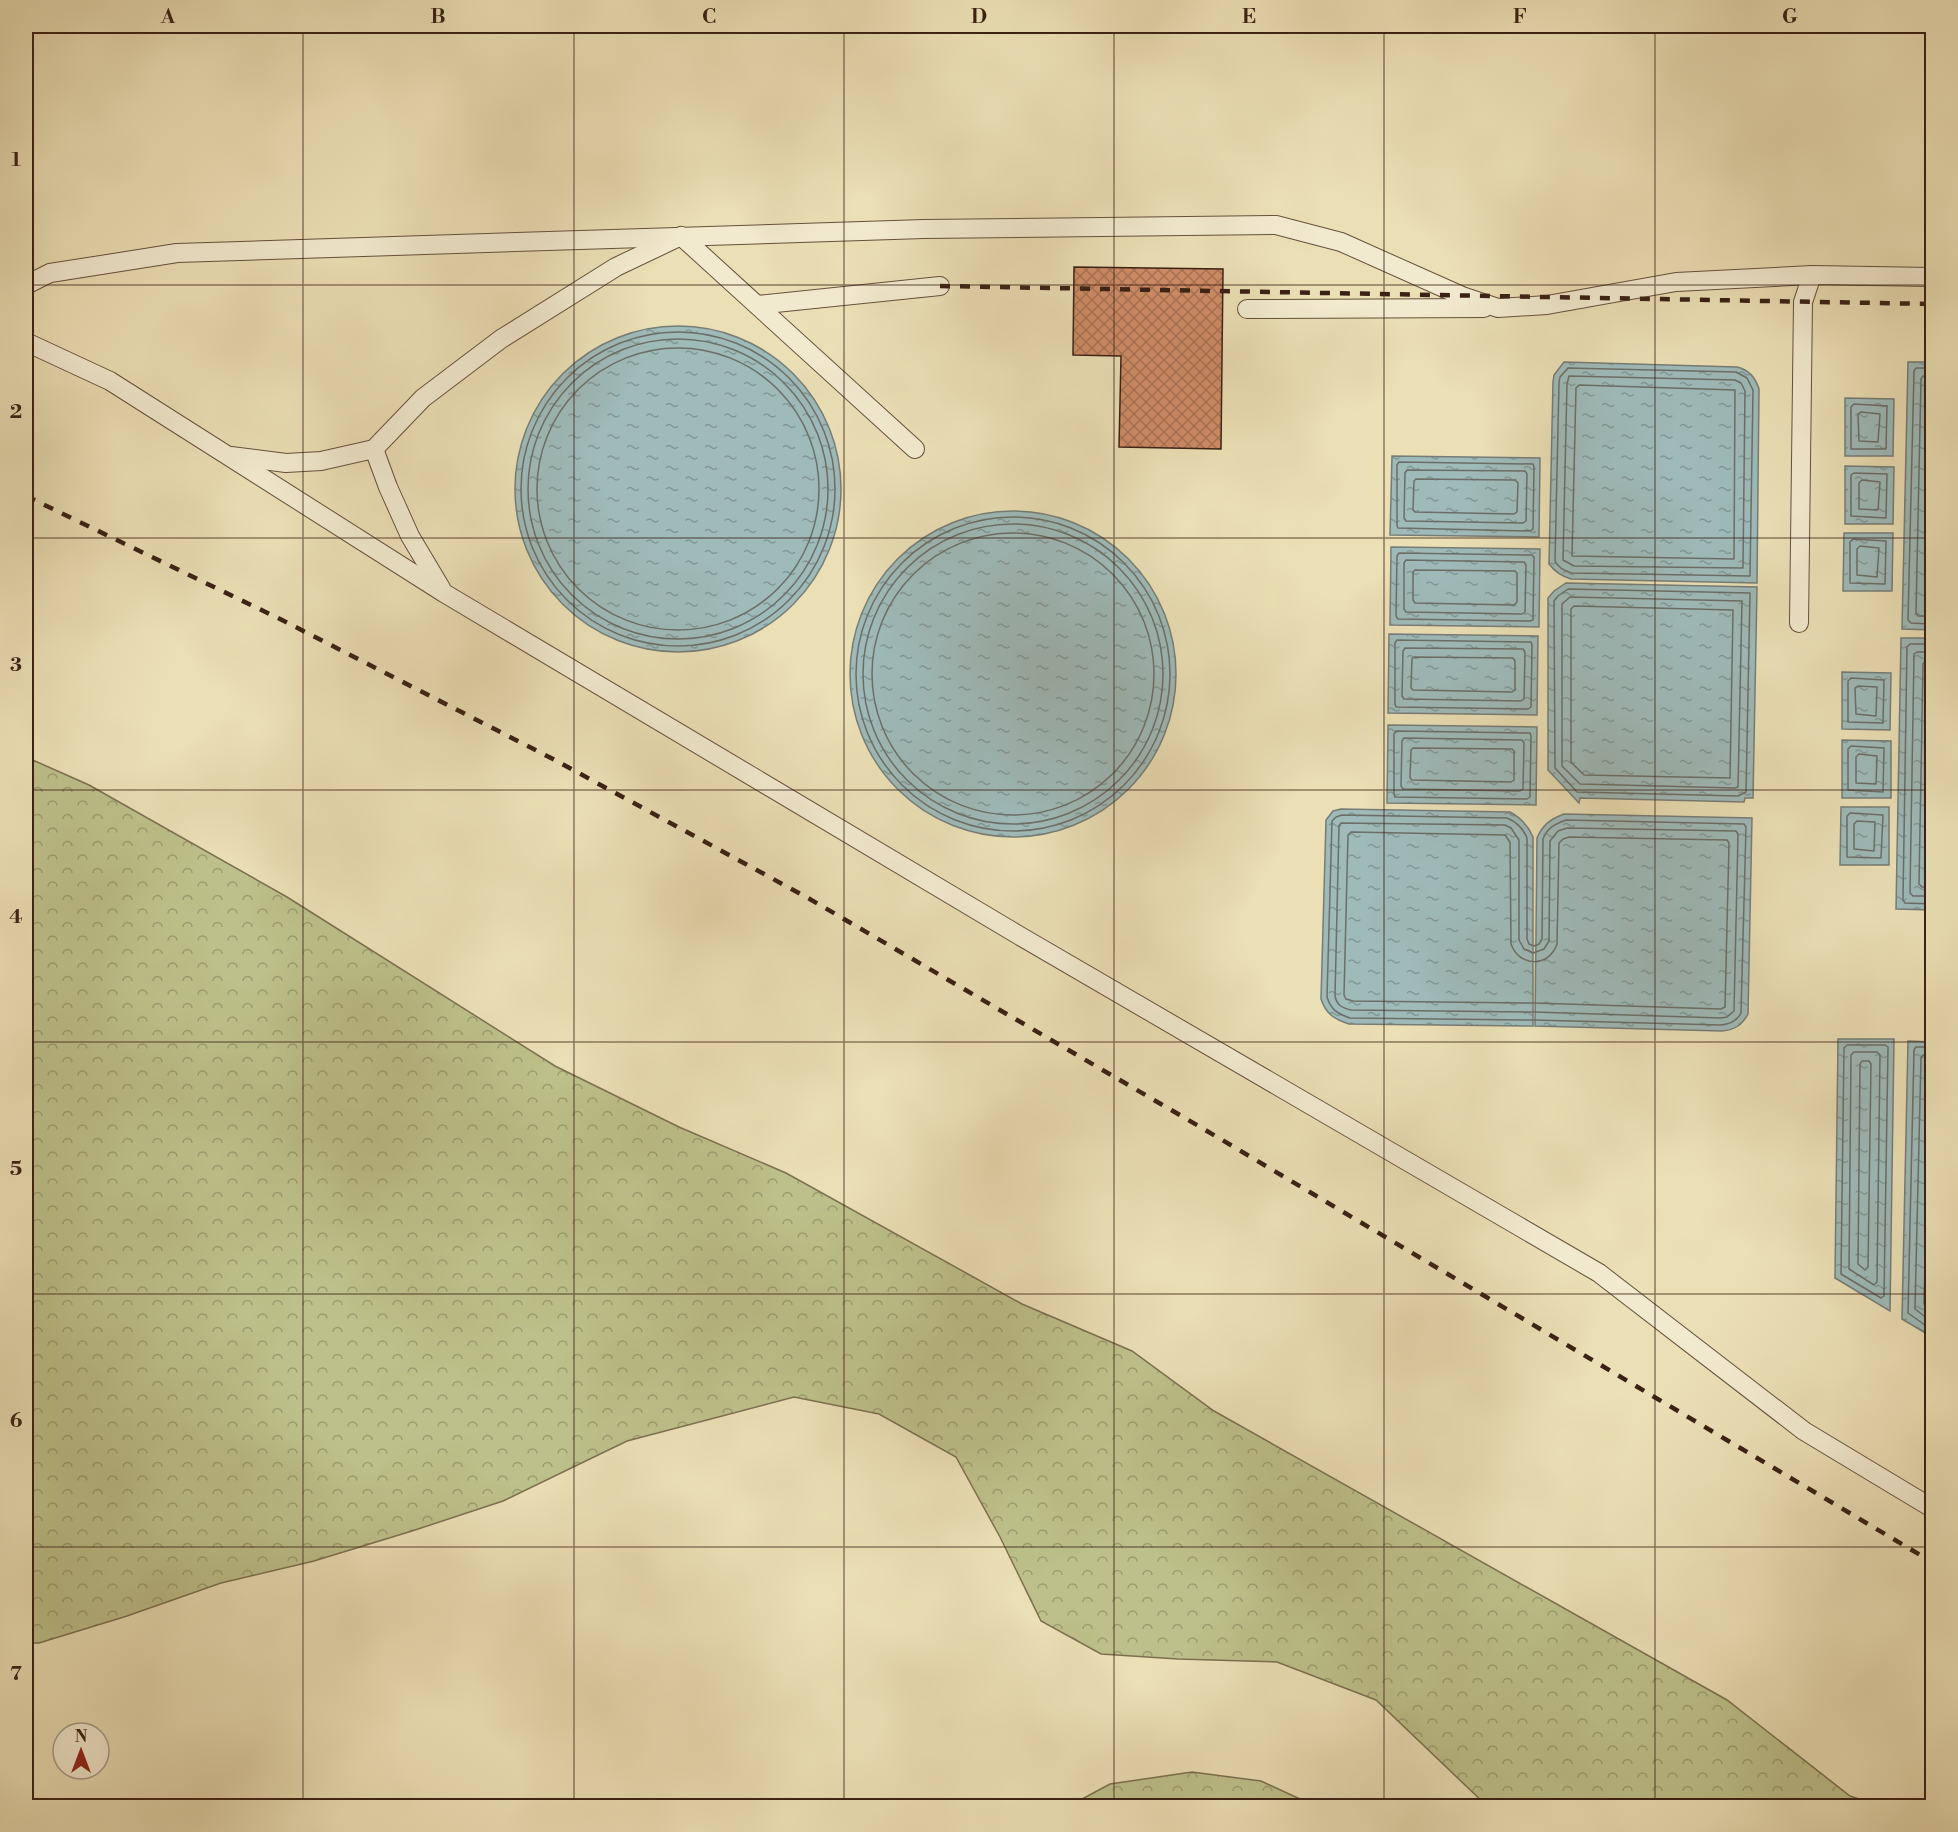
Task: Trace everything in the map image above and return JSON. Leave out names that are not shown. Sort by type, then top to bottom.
[{"type":"lane","points":[[26,285],[50,273],[177,253],[924,229],[1276,225],[1341,242],[1462,296],[1498,308]]},
{"type":"lane","points":[[681,236],[915,449]]},
{"type":"lane","points":[[227,456],[286,463],[321,461],[374,449],[423,398],[501,339],[616,267],[681,236]]},
{"type":"lane","points":[[1799,623],[1803,302],[1812,274]]},
{"type":"lane","points":[[1247,309],[1498,308],[1546,305],[1676,282],[1812,274],[1932,277]]},
{"type":"lane","points":[[757,305],[940,286]]},
{"type":"lane","points":[[26,342],[110,381],[444,592],[1020,936],[1599,1272],[1804,1431],[1932,1508]]},
{"type":"lane","points":[[374,449],[410,536],[444,592]]},
{"type":"green space","points":[[26,757],[89,785],[287,897],[555,1066],[679,1127],[786,1173],[1022,1304],[1132,1351],[1214,1411],[1727,1700],[1850,1796],[1880,1806],[1487,1806],[1376,1700],[1277,1662],[1101,1654],[1041,1621],[1000,1537],[956,1457],[879,1414],[794,1397],[627,1441],[503,1501],[412,1531],[314,1561],[221,1583],[127,1616],[39,1643],[26,1643]]},
{"type":"green space","points":[[1192,1772],[1261,1781],[1315,1806],[1069,1806],[1110,1784]]},
{"type":"water","points":[[678,326],[710,329],[740,338],[769,353],[793,374],[814,398],[829,427],[838,457],[841,489],[838,521],[829,551],[814,580],[793,604],[769,625],[740,640],[710,649],[678,652],[646,649],[616,640],[587,625],[563,604],[542,580],[527,551],[518,521],[515,489],[518,457],[527,427],[542,398],[563,374],[587,353],[616,338],[646,329]]},
{"type":"water","points":[[1564,362],[1737,367],[1751,375],[1759,389],[1757,583],[1571,579],[1564,577],[1551,567],[1549,564],[1553,382],[1554,375]]},
{"type":"water","points":[[1908,362],[1932,362],[1932,630],[1902,629]]},
{"type":"water","points":[[1845,398],[1894,399],[1893,456],[1845,456]]},
{"type":"water","points":[[1392,456],[1540,458],[1539,537],[1390,535]]},
{"type":"water","points":[[1845,466],[1894,467],[1893,524],[1845,524]]},
{"type":"water","points":[[1013,511],[1045,514],[1075,523],[1104,538],[1128,559],[1149,583],[1164,612],[1173,642],[1176,674],[1173,706],[1164,736],[1149,765],[1128,789],[1104,810],[1075,825],[1045,834],[1013,837],[981,834],[951,825],[922,810],[898,789],[877,765],[862,736],[853,706],[850,674],[853,642],[862,612],[877,583],[898,559],[922,538],[951,523],[981,514]]},
{"type":"water","points":[[1844,533],[1893,533],[1892,591],[1843,591]]},
{"type":"water","points":[[1391,547],[1540,549],[1539,627],[1390,625]]},
{"type":"water","points":[[1566,583],[1757,587],[1753,798],[1745,798],[1744,802],[1580,798],[1579,803],[1548,770],[1548,598]]},
{"type":"water","points":[[1389,634],[1538,636],[1537,715],[1388,713]]},
{"type":"water","points":[[1901,638],[1932,638],[1932,910],[1896,909]]},
{"type":"water","points":[[1842,672],[1891,673],[1890,730],[1842,729]]},
{"type":"water","points":[[1388,725],[1537,727],[1536,805],[1387,803]]},
{"type":"water","points":[[1842,740],[1891,741],[1891,798],[1842,798]]},
{"type":"water","points":[[1841,807],[1889,807],[1889,865],[1840,865]]},
{"type":"water","points":[[1341,809],[1510,812],[1524,822],[1533,837],[1533,1026],[1349,1024],[1328,1012],[1321,999],[1326,820],[1333,811]]},
{"type":"water","points":[[1564,814],[1752,818],[1748,1014],[1741,1024],[1722,1031],[1535,1026],[1537,838],[1548,823]]},
{"type":"water","points":[[1838,1039],[1894,1039],[1890,1311],[1835,1278]]},
{"type":"water","points":[[1908,1041],[1932,1042],[1932,1337],[1902,1319]]},
{"type":"building","points":[[1074,267],[1223,269],[1221,449],[1119,447],[1121,356],[1073,355]]},
{"type":"railway","points":[[940,286],[1932,304]]},
{"type":"railway","points":[[26,496],[280,619],[553,759],[808,898],[1202,1128],[1932,1562]]}]
